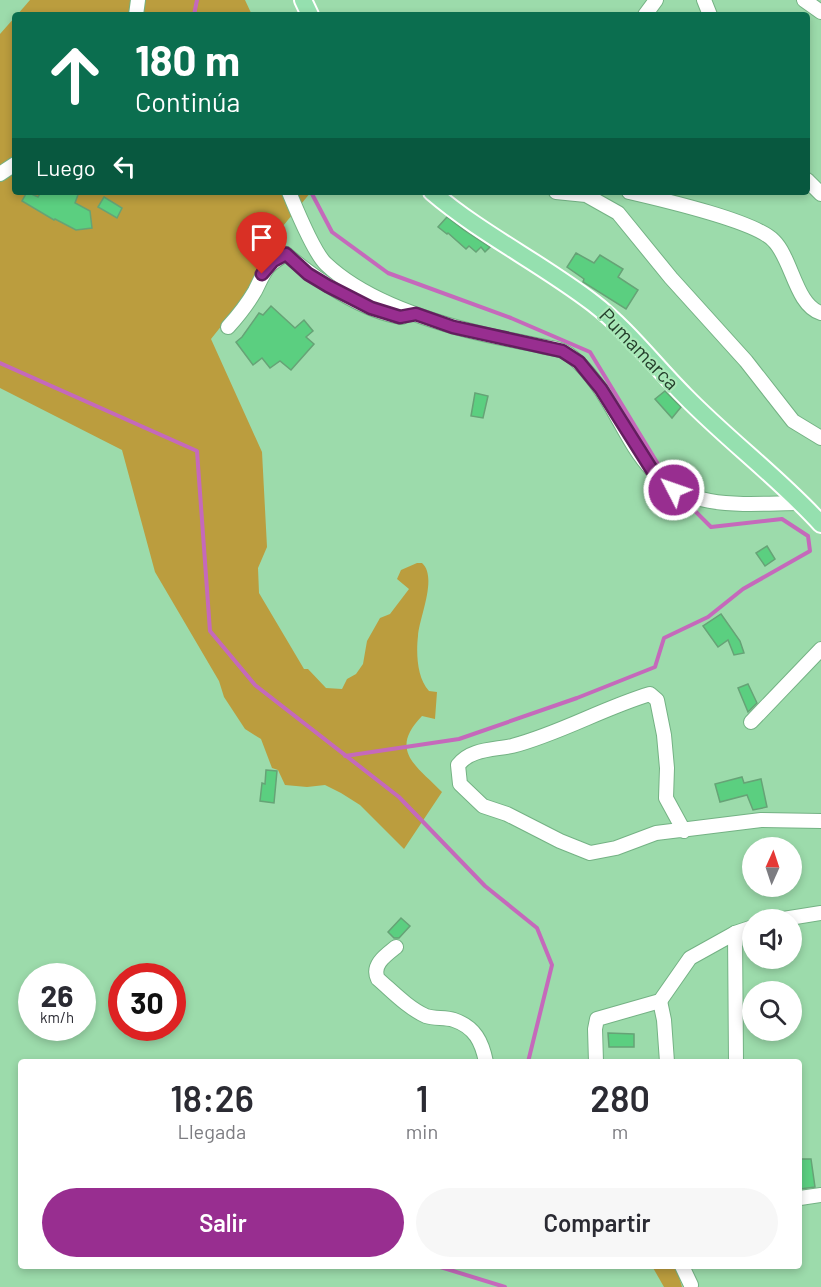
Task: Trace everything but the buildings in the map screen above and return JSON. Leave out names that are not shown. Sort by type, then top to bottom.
[{"type":"main road","name":"Pumamarca","points":[[436,195],[468,220],[593,303],[627,333],[686,398],[802,503],[821,524]]},
{"type":"street","points":[[804,0],[821,12]]},
{"type":"street","points":[[810,183],[821,194]]},
{"type":"street","points":[[291,195],[325,263],[353,284],[396,308],[453,327],[562,351],[579,362],[601,389],[652,470],[674,490],[693,498],[720,503],[802,503]]},
{"type":"street","points":[[590,195],[618,213],[671,278],[746,361],[793,421],[821,438]]},
{"type":"street","points":[[640,195],[728,219],[766,233],[786,257],[806,303],[821,313]]},
{"type":"street","points":[[228,327],[256,290],[262,274],[273,261],[286,254],[308,274],[371,308],[400,317],[416,314]]},
{"type":"street","points":[[751,722],[821,649]]},
{"type":"street","points":[[684,831],[666,798],[667,768],[664,735],[657,700],[650,694],[515,745],[479,751],[464,757],[458,765],[460,784],[483,806],[507,814],[560,841],[590,853],[616,848],[656,833],[684,831],[761,820],[821,821]]},
{"type":"street","points":[[802,916],[821,913]]},
{"type":"street","points":[[597,1059],[595,1029],[597,1019],[660,1001],[690,958],[742,931]]},
{"type":"street","points":[[735,933],[736,1059]]},
{"type":"street","points":[[396,947],[376,967],[375,973],[378,979],[410,1006],[427,1016],[454,1020],[468,1027],[481,1040],[485,1059]]},
{"type":"street","points":[[660,1001],[667,1059]]},
{"type":"street","points":[[802,1198],[821,1195]]},
{"type":"street","points":[[683,1269],[691,1285]]},
{"type":"shaded area","points":[[30,0],[245,0],[251,12],[20,12]]},
{"type":"shaded area","points":[[12,20],[12,195],[309,195],[264,249],[257,281],[211,339],[262,452],[267,547],[258,568],[259,593],[304,669],[308,669],[326,688],[342,689],[347,679],[356,674],[363,664],[367,641],[380,618],[390,614],[409,589],[397,579],[401,570],[417,563],[422,563],[426,569],[428,588],[419,628],[417,657],[425,686],[429,691],[437,692],[435,719],[422,716],[412,728],[407,739],[407,749],[416,766],[442,792],[404,849],[360,805],[341,793],[325,785],[307,787],[285,785],[278,770],[272,768],[261,739],[245,729],[224,697],[219,681],[155,572],[122,450],[0,388],[0,34]]},
{"type":"shaded area","points":[[654,1269],[677,1269],[682,1287],[664,1287]]},
{"type":"waterway","points":[[195,12],[197,0]]},
{"type":"waterway","points":[[313,195],[332,232],[388,273],[511,318],[590,352],[664,474]]},
{"type":"waterway","points":[[0,363],[197,451],[210,631],[255,685],[399,797],[485,886],[537,928],[552,965],[529,1059]]},
{"type":"waterway","points":[[345,756],[459,739],[577,698],[655,667],[664,638],[708,617],[743,589],[810,551],[808,536],[782,519],[711,527],[683,499]]},
{"type":"waterway","points":[[447,1269],[505,1287]]},
{"type":"route","points":[[262,274],[273,261],[286,254],[308,274],[371,308],[400,317],[416,314],[453,327],[562,351],[579,362],[601,389],[652,470],[674,490]]}]
